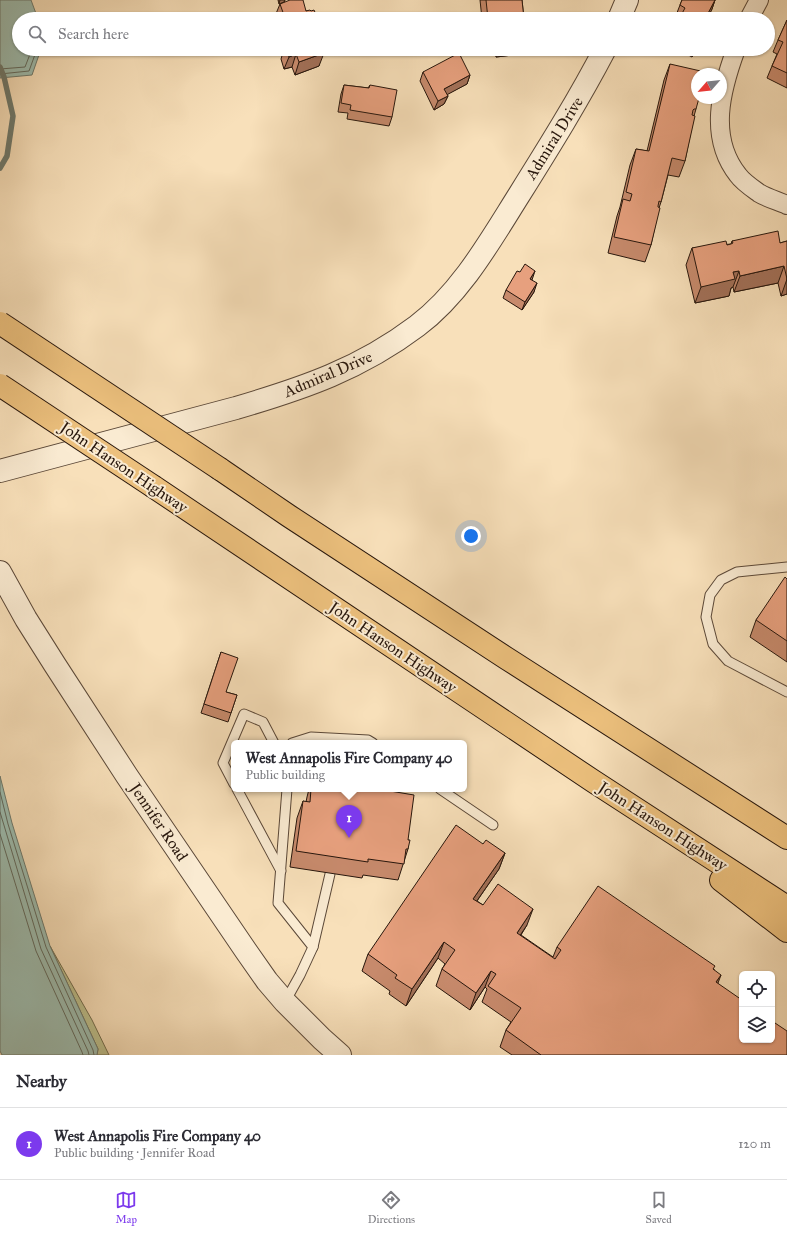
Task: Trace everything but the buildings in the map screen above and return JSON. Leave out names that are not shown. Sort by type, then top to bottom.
[{"type":"highway","points":[[0,322],[289,516],[787,838]]},
{"type":"highway","name":"John Hanson Highway","points":[[0,385],[594,781],[787,907]]},
{"type":"highway","points":[[594,781],[787,931]]},
{"type":"street","points":[[622,12],[628,0]]},
{"type":"street","points":[[753,12],[759,0]]},
{"type":"street","name":"Admiral Drive","points":[[0,471],[273,397],[330,376],[376,354],[396,341],[436,310],[454,290],[477,260],[569,115],[601,56]]},
{"type":"street","points":[[733,56],[726,75],[720,115],[720,136],[726,157],[738,176],[760,194],[787,205]]},
{"type":"street","name":"Jennifer Road","points":[[0,572],[26,619],[127,776],[267,981],[285,1002],[340,1055]]},
{"type":"lane","points":[[787,567],[737,572],[721,580],[710,596],[706,617],[713,644],[728,661],[787,692]]},
{"type":"lane","points":[[233,740],[244,714],[264,722],[273,740]]},
{"type":"lane","points":[[302,740],[311,737],[368,740]]},
{"type":"lane","points":[[231,745],[223,764],[231,779]]},
{"type":"lane","points":[[239,792],[280,871]]},
{"type":"lane","points":[[287,792],[278,903],[312,947]]},
{"type":"lane","points":[[444,792],[493,825]]},
{"type":"lane","points":[[285,1002],[300,975],[312,947],[330,874]]},
{"type":"green space","points":[[50,946],[92,1020],[109,1055],[97,1055],[98,1049]]},
{"type":"water","points":[[0,0],[31,0],[35,12],[12,12],[12,56],[39,56],[32,75],[0,78]]},
{"type":"water","points":[[0,776],[12,823],[50,946],[98,1049],[97,1055],[2,1055],[0,1051]]},
{"type":"waterway","points":[[0,67],[4,77],[13,116],[7,156],[0,168]]},
{"type":"place","name":"West Annapolis Fire Company 40","points":[[349,838]]}]
